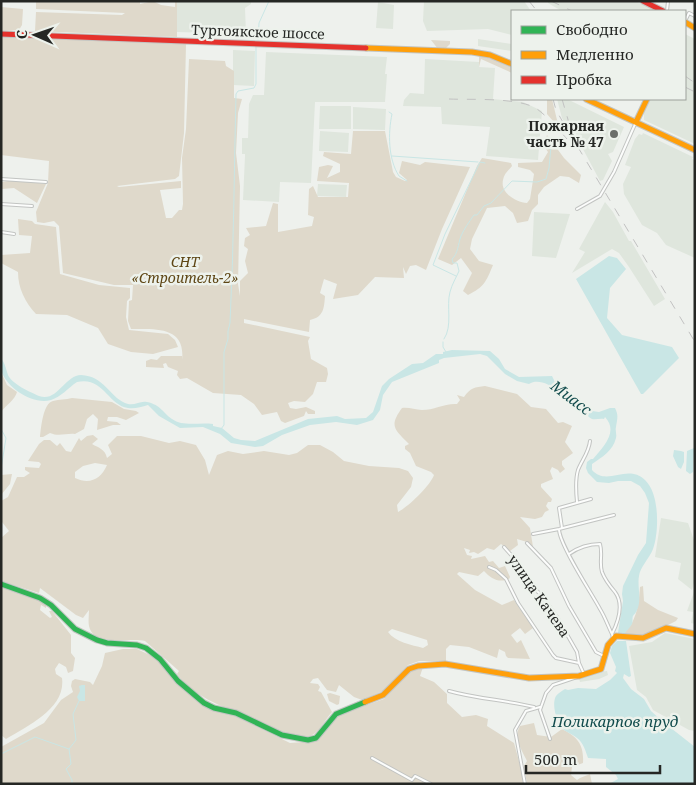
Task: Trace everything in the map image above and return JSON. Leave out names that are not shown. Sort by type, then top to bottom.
[{"type":"main road","points":[[643,1],[661,10]]},
{"type":"main road","name":"Тургоякское шоссе","points":[[1,34],[472,52],[490,55],[511,64]]},
{"type":"main road","points":[[588,100],[695,150]]},
{"type":"main road","points":[[636,122],[647,100]]},
{"type":"main road","points":[[1,584],[40,598],[51,605],[75,629],[97,640],[107,643],[135,644],[146,648],[166,666],[178,681],[204,703],[214,708],[236,713],[282,735],[308,740],[316,738],[336,714],[383,695],[409,670],[425,664],[445,664],[524,677],[581,675],[599,671],[603,666],[608,645],[614,636],[643,638],[666,628],[695,634]]},
{"type":"street","points":[[686,20],[689,13],[695,16]]},
{"type":"street","points":[[577,209],[600,196],[614,172],[636,122]]},
{"type":"street","points":[[1,179],[46,182]]},
{"type":"street","points":[[1,204],[32,206]]},
{"type":"street","points":[[1,232],[14,234]]},
{"type":"street","points":[[577,502],[576,480],[578,469],[590,447],[590,441]]},
{"type":"street","points":[[591,499],[559,508],[562,521],[560,536],[614,636]]},
{"type":"street","points":[[533,534],[614,515]]},
{"type":"street","points":[[527,543],[551,568],[562,593],[596,652],[604,656]]},
{"type":"street","points":[[569,554],[578,548],[600,544],[603,552],[601,560],[602,572],[608,586],[616,593],[619,601],[614,636]]},
{"type":"street","name":"улица Качева","points":[[504,547],[521,566],[536,590],[557,617],[577,652],[581,675]]},
{"type":"street","points":[[489,567],[496,570],[506,579],[518,603],[554,656],[579,663]]},
{"type":"street","points":[[550,739],[540,707],[549,687],[581,675]]},
{"type":"street","points":[[449,691],[466,696],[536,708]]},
{"type":"street","points":[[525,784],[515,730],[526,711],[540,707]]},
{"type":"street","points":[[372,758],[412,780],[415,776],[431,784]]},
{"type":"shaded area","points":[[177,1],[251,1],[251,4],[245,8],[246,34],[177,32]]},
{"type":"shaded area","points":[[424,1],[524,1],[530,10],[511,10],[511,35],[488,29],[427,31],[423,21]]},
{"type":"shaded area","points":[[548,1],[636,1],[655,10],[560,10],[548,3]]},
{"type":"shaded area","points":[[378,2],[394,5],[393,29],[376,28]]},
{"type":"shaded area","points":[[686,34],[695,39],[695,144],[644,120],[644,112],[649,100],[686,100]]},
{"type":"shaded area","points":[[478,39],[511,44],[511,51],[478,46]]},
{"type":"shaded area","points":[[233,50],[255,51],[254,86],[233,85]]},
{"type":"shaded area","points":[[266,52],[387,57],[385,102],[315,102],[311,183],[280,182],[279,202],[243,200],[245,154],[242,154],[242,138],[248,138],[249,104],[253,95],[264,95]]},
{"type":"shaded area","points":[[425,59],[479,62],[479,67],[495,68],[493,99],[523,102],[542,111],[538,160],[486,156],[490,127],[442,124],[441,107],[403,106],[404,100],[410,93],[424,94]]},
{"type":"shaded area","points":[[557,100],[569,100],[624,127],[613,152],[608,154],[612,161],[603,180],[600,181],[576,136],[573,137],[562,118]]},
{"type":"shaded area","points":[[320,106],[351,106],[351,129],[319,129]]},
{"type":"shaded area","points":[[353,107],[386,109],[385,130],[353,129]]},
{"type":"shaded area","points":[[320,131],[349,133],[348,152],[319,151]]},
{"type":"shaded area","points":[[643,133],[693,157],[692,159],[695,160],[695,258],[666,245],[657,233],[642,225],[624,194],[623,184],[631,167],[625,165],[635,139],[639,134],[642,135]]},
{"type":"shaded area","points":[[318,184],[347,185],[346,197],[317,196]]},
{"type":"shaded area","points":[[605,202],[613,212],[629,241],[631,241],[665,299],[654,306],[619,253],[612,249],[572,273],[585,252],[579,249]]},
{"type":"shaded area","points":[[534,212],[570,214],[556,258],[532,256]]},
{"type":"shaded area","points":[[661,518],[688,523],[695,543],[695,579],[692,590],[678,579],[681,563],[655,557]]},
{"type":"shaded area","points":[[694,592],[695,624],[691,623],[693,612],[687,611]]},
{"type":"shaded area","points":[[665,633],[695,639],[695,731],[689,730],[653,710],[646,697],[637,690],[629,646],[652,642]]},
{"type":"shaded area","points":[[607,671],[608,675],[599,679],[580,682],[579,678],[584,674]]},
{"type":"green space","points":[[36,1],[140,1],[140,4],[153,1],[161,5],[175,7],[175,2],[177,2],[177,37],[35,31],[36,12],[122,15],[125,13],[36,9]]},
{"type":"green space","points":[[1,7],[23,9],[22,25],[19,30],[1,31]]},
{"type":"green space","name":"СНТ «Строитель-2»","points":[[1,36],[186,44],[184,133],[179,176],[175,179],[117,186],[181,181],[181,188],[160,190],[166,218],[172,218],[179,210],[182,210],[183,204],[182,158],[186,129],[189,59],[225,61],[226,66],[234,71],[234,98],[242,99],[238,113],[236,153],[240,186],[238,284],[240,296],[240,281],[248,273],[245,261],[248,249],[244,246],[245,238],[250,235],[246,228],[266,226],[273,203],[278,204],[278,232],[312,226],[314,217],[308,215],[309,189],[313,186],[318,197],[348,197],[349,183],[317,181],[319,167],[333,166],[327,178],[340,172],[340,164],[323,156],[324,152],[351,154],[353,131],[385,131],[393,172],[396,177],[405,181],[407,180],[399,173],[402,161],[420,165],[425,162],[470,167],[426,270],[416,265],[410,266],[406,274],[403,267],[404,278],[375,277],[358,295],[333,299],[337,284],[324,279],[320,293],[325,296],[324,308],[318,317],[310,320],[309,332],[244,319],[244,323],[310,337],[308,341],[311,359],[327,368],[326,382],[317,382],[313,394],[305,402],[294,401],[288,403],[290,408],[306,407],[315,411],[315,414],[308,414],[306,411],[304,416],[285,423],[281,421],[277,412],[262,415],[254,404],[241,395],[213,393],[187,378],[180,379],[177,375],[178,371],[168,367],[166,363],[163,364],[164,368],[146,367],[146,361],[151,359],[157,360],[161,356],[182,356],[182,349],[174,335],[167,332],[150,329],[131,329],[128,321],[129,301],[132,300],[133,285],[114,285],[63,273],[59,226],[54,221],[37,222],[36,212],[48,183],[49,161],[1,155]]},
{"type":"green space","points":[[431,40],[450,41],[450,44],[446,48],[438,49]]},
{"type":"green space","points":[[479,56],[511,67],[511,73],[481,59],[479,67]]},
{"type":"green space","points":[[547,100],[552,100],[557,120],[564,130],[559,128],[547,114]]},
{"type":"green space","points":[[547,135],[564,158],[581,175],[579,183],[569,177],[560,176],[544,187],[538,195],[538,204],[532,210],[528,221],[517,223],[513,213],[505,206],[487,208],[472,239],[470,249],[479,261],[493,265],[484,283],[468,295],[463,291],[472,273],[461,258],[452,265],[438,259],[477,166],[482,158],[511,163],[512,166],[504,178],[504,189],[514,199],[527,203],[530,199],[534,174],[530,170],[518,167],[518,163],[542,162],[548,152],[543,145]]},
{"type":"green space","points":[[14,180],[46,184],[37,203],[14,188],[2,189],[2,182]]},
{"type":"green space","points":[[18,219],[56,227],[60,274],[99,285],[130,288],[126,317],[129,330],[168,334],[175,340],[178,347],[153,354],[131,352],[108,344],[98,328],[67,315],[36,314],[23,294],[19,284],[18,272],[1,263],[1,255],[30,253],[32,236],[19,235]]},
{"type":"green space","points":[[1,372],[7,385],[17,392],[1,412]]},
{"type":"green space","points":[[485,386],[517,394],[531,407],[546,409],[558,423],[563,422],[572,426],[565,442],[573,453],[562,461],[565,469],[560,473],[552,467],[550,471],[553,479],[541,484],[541,487],[552,499],[546,506],[549,510],[542,517],[535,519],[520,517],[530,528],[533,547],[527,542],[517,539],[518,545],[510,551],[501,544],[494,550],[487,548],[478,554],[474,552],[469,553],[470,550],[464,548],[467,555],[472,556],[471,559],[485,556],[489,562],[493,561],[499,568],[505,566],[510,577],[509,579],[495,580],[484,571],[478,576],[459,572],[457,574],[475,590],[502,605],[514,600],[533,628],[525,634],[520,628],[511,635],[517,643],[521,640],[530,659],[508,658],[505,652],[499,649],[497,658],[469,647],[450,645],[446,649],[446,661],[419,661],[408,665],[383,691],[362,700],[354,697],[339,685],[336,692],[327,690],[318,678],[313,679],[310,683],[318,684],[320,687],[318,691],[321,692],[332,712],[314,734],[303,738],[284,734],[269,725],[207,699],[186,684],[177,674],[179,671],[145,641],[114,640],[98,637],[92,633],[89,626],[89,610],[83,618],[76,615],[40,588],[39,593],[1,581],[1,538],[9,531],[2,522],[1,530],[1,501],[8,497],[17,477],[24,477],[30,473],[25,470],[25,467],[39,468],[41,464],[39,462],[28,461],[39,444],[44,440],[50,440],[57,446],[60,443],[66,451],[71,452],[79,438],[81,441],[87,436],[93,435],[98,439],[92,444],[103,451],[107,458],[112,454],[108,445],[117,436],[141,436],[169,443],[180,441],[196,445],[205,460],[209,475],[217,455],[228,451],[243,454],[264,451],[289,455],[297,453],[308,445],[320,445],[344,461],[369,466],[399,468],[408,471],[413,478],[411,487],[397,505],[398,512],[418,496],[434,475],[416,466],[410,453],[405,449],[405,446],[409,444],[395,427],[396,419],[402,408],[426,410],[457,404],[460,400],[457,395],[464,397],[471,390]],"holes":[[[95,463],[107,465],[102,474],[90,481],[75,478],[75,472],[83,466]],[[392,629],[427,640],[428,645],[423,648],[399,641],[388,632]]]},
{"type":"green space","points":[[72,398],[112,402],[124,409],[139,413],[126,420],[108,417],[107,421],[117,422],[121,425],[113,425],[97,430],[98,419],[93,414],[87,419],[84,429],[75,434],[56,435],[50,433],[40,437],[43,416],[47,406],[55,400]]},
{"type":"green space","points":[[12,474],[10,484],[1,495],[1,475]]},
{"type":"green space","points":[[1,586],[43,601],[46,608],[41,605],[40,610],[50,618],[52,617],[49,611],[52,611],[71,635],[71,653],[75,658],[73,671],[68,673],[66,667],[59,663],[55,669],[56,674],[62,678],[62,689],[52,707],[35,721],[6,739],[1,735]]},
{"type":"green space","points":[[643,586],[644,601],[658,610],[678,618],[676,621],[644,637],[623,636],[634,619],[640,587]]},
{"type":"green space","points":[[123,649],[137,649],[154,657],[201,705],[235,716],[290,743],[317,741],[338,715],[384,699],[408,673],[416,668],[423,667],[420,676],[434,682],[447,694],[447,703],[462,717],[476,715],[488,719],[487,726],[514,743],[522,772],[523,784],[1,784],[1,747],[44,723],[61,700],[73,692],[72,681],[75,679],[90,682],[93,685],[102,666],[105,653]]},
{"type":"green space","points":[[327,694],[340,696],[339,704],[337,705],[329,701]]},
{"type":"green space","points":[[534,723],[537,735],[551,737],[562,729],[579,742],[583,763],[572,767],[571,775],[577,780],[590,774],[592,784],[527,784],[524,766],[527,761],[517,735],[520,726]]},
{"type":"water","points":[[609,256],[617,258],[626,269],[610,288],[607,318],[622,335],[672,347],[679,358],[643,394],[641,394],[576,279]]},
{"type":"water","name":"Миасс","points":[[452,350],[490,351],[499,359],[505,369],[519,377],[552,376],[555,382],[592,411],[599,412],[615,408],[617,418],[615,443],[607,453],[592,464],[592,470],[598,475],[604,476],[638,475],[650,486],[657,513],[653,549],[639,576],[637,611],[623,639],[617,639],[623,601],[623,586],[646,543],[649,503],[645,493],[640,486],[631,481],[597,482],[588,473],[586,468],[587,462],[593,459],[610,434],[609,423],[605,417],[604,419],[592,419],[561,392],[541,382],[529,384],[517,381],[505,374],[487,356],[480,354],[444,358],[439,360],[439,363],[392,382],[383,395],[380,410],[373,420],[357,425],[336,422],[310,425],[282,435],[263,446],[255,447],[231,443],[220,434],[203,427],[180,428],[159,416],[148,405],[138,408],[121,406],[99,387],[86,381],[77,382],[55,399],[44,401],[29,398],[16,390],[5,379],[1,364],[1,358],[13,382],[39,396],[51,396],[75,376],[89,376],[101,382],[119,400],[125,403],[152,403],[169,417],[181,423],[213,424],[213,426],[222,428],[234,438],[255,441],[308,419],[337,416],[345,419],[366,418],[373,412],[382,386],[389,379],[412,364],[423,363],[436,354],[443,354],[443,352]]},
{"type":"water","points":[[694,448],[693,472],[690,474],[686,471],[687,451]]},
{"type":"water","points":[[674,450],[684,452],[684,462],[681,469],[678,467],[673,456]]},
{"type":"water","name":"Поликарпов пруд","points":[[617,641],[626,641],[631,676],[629,677],[624,674],[623,678],[631,689],[644,699],[651,711],[662,721],[695,747],[695,784],[609,784],[618,779],[606,767],[606,759],[588,758],[581,742],[564,730],[559,723],[554,704],[558,694],[565,689],[596,689],[617,673],[610,653],[612,646]]},
{"type":"water","points":[[85,685],[85,701],[79,701],[77,697],[80,691],[79,686]]},
{"type":"waterway","points":[[258,40],[259,23],[269,1]]},
{"type":"waterway","points":[[221,429],[224,425],[224,352],[230,323],[236,94],[238,91],[254,88],[256,84],[256,47]]},
{"type":"waterway","points":[[389,112],[392,114],[390,137],[393,162],[399,176],[407,181]]},
{"type":"waterway","points":[[444,339],[449,322],[450,292],[459,271],[457,263],[453,263],[452,259],[457,252],[461,236],[474,215],[477,215],[484,206],[491,203],[512,181],[537,182],[546,179],[551,146]]},
{"type":"waterway","points":[[392,156],[478,162]]},
{"type":"waterway","points":[[456,276],[433,265],[445,234],[480,162],[485,163]]},
{"type":"waterway","points":[[443,342],[446,352]]},
{"type":"waterway","points":[[1,429],[6,438],[1,469]]},
{"type":"waterway","points":[[72,784],[66,769],[71,764],[69,749],[76,740],[73,714],[79,701]]},
{"type":"waterway","points":[[1,754],[35,737],[69,749]]},
{"type":"railway","points":[[529,1],[536,10]]},
{"type":"railway","points":[[551,1],[570,10]]},
{"type":"railway","points":[[686,77],[695,83]]},
{"type":"railway","points":[[686,88],[695,92]]},
{"type":"railway","points":[[449,99],[482,99],[529,105],[537,109],[553,123],[567,139]]},
{"type":"railway","points":[[553,100],[556,110],[564,124],[695,342]]},
{"type":"railway","points":[[562,100],[569,123]]},
{"type":"traffic: fast","points":[[1,584],[40,598],[51,605],[75,629],[97,640],[107,643],[137,645],[146,648],[160,659],[178,681],[204,703],[214,708],[236,713],[282,735],[308,740],[316,738],[336,714],[365,702]]},
{"type":"traffic: slow","points":[[686,23],[695,28]]},
{"type":"traffic: slow","points":[[366,48],[472,52],[490,55],[511,64]]},
{"type":"traffic: slow","points":[[588,100],[695,150]]},
{"type":"traffic: slow","points":[[636,122],[647,100]]},
{"type":"traffic: slow","points":[[365,702],[383,695],[409,669],[418,666],[445,664],[529,678],[579,676],[601,669],[608,645],[616,636],[643,638],[666,628],[695,634]]},
{"type":"traffic: jam","points":[[643,1],[661,10]]},
{"type":"traffic: jam","points":[[1,34],[366,48]]},
{"type":"place","name":"Пожарная часть № 47","points":[[614,134]]}]
